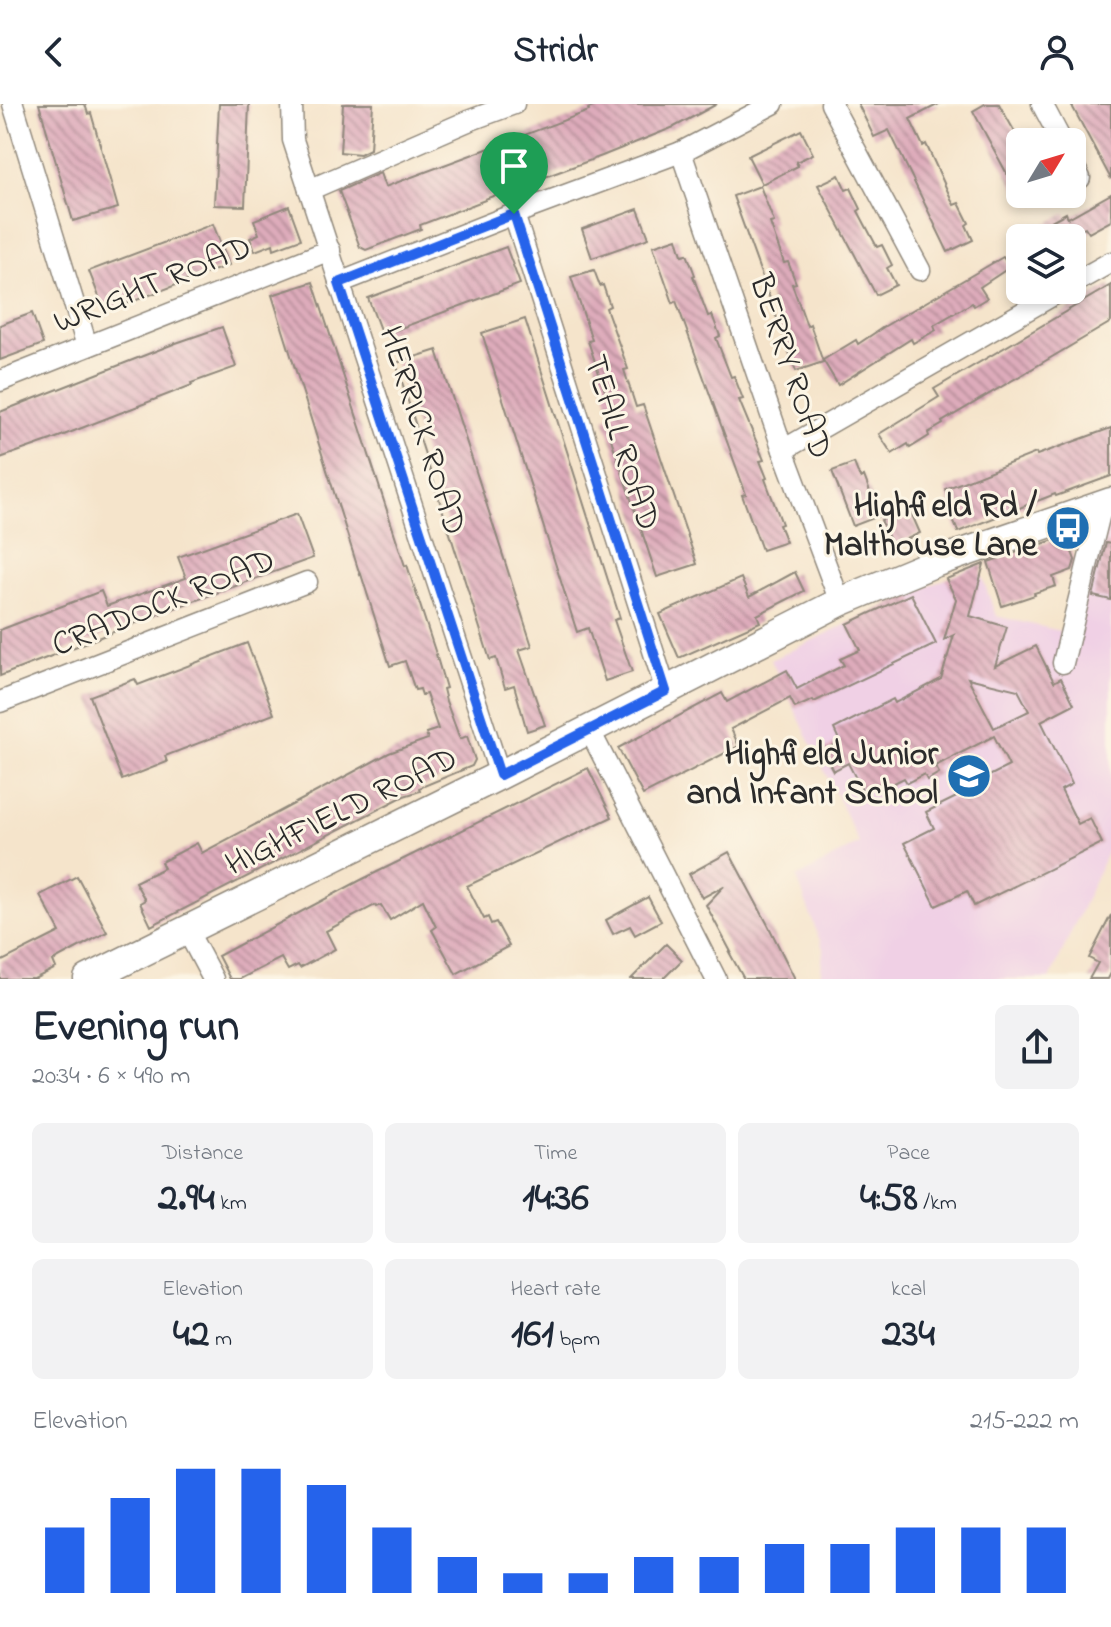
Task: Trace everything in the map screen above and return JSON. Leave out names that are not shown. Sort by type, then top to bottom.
[{"type":"main road","name":"HIGHFIELD ROAD","points":[[88,979],[840,602],[934,563],[1107,504]]},
{"type":"street","points":[[13,104],[87,346]]},
{"type":"street","name":"HERRICK ROAD","points":[[292,104],[293,140],[500,775]]},
{"type":"street","points":[[309,190],[465,113],[514,104]]},
{"type":"street","points":[[339,283],[681,152],[773,104]]},
{"type":"street","points":[[831,104],[920,270]]},
{"type":"street","points":[[1042,104],[1055,128]]},
{"type":"street","name":"BERRY ROAD","points":[[681,152],[783,450],[840,602]]},
{"type":"street","name":"TEALL ROAD","points":[[514,214],[666,691]]},
{"type":"street","name":"WRIGHT ROAD","points":[[0,381],[330,250]]},
{"type":"street","points":[[1086,276],[1111,262]]},
{"type":"street","points":[[783,450],[1038,304]]},
{"type":"street","points":[[1063,663],[1107,504]]},
{"type":"street","name":"CRADOCK ROAD","points":[[0,702],[307,582]]},
{"type":"street","points":[[589,729],[712,977]]},
{"type":"street","points":[[187,930],[213,979]]},
{"type":"shaded area","name":"Highfield Junior and Infant School","points":[[1108,518],[1111,518],[1111,844],[1050,979],[820,979],[823,949],[797,878],[859,843],[771,660],[978,565],[996,616],[1060,631],[1060,660]]},
{"type":"building","points":[[39,104],[85,104],[88,114],[91,113],[118,208],[73,221]]},
{"type":"building","points":[[219,104],[249,104],[245,206],[214,205]]},
{"type":"building","points":[[343,104],[373,104],[370,149],[360,154],[340,152]]},
{"type":"building","points":[[599,104],[717,104],[674,127],[420,225],[421,229],[366,250],[360,247],[339,191],[380,173],[385,187],[589,111]]},
{"type":"building","points":[[858,104],[939,104],[910,119],[923,146],[926,144],[954,205],[959,203],[973,240],[948,252],[889,130],[874,137]]},
{"type":"building","points":[[985,104],[999,104],[1013,128],[1006,128],[1006,172],[973,111]]},
{"type":"building","points":[[1071,104],[1111,104],[1111,179],[1086,128]]},
{"type":"building","points":[[801,130],[813,154],[796,162],[798,166],[762,184],[748,156]]},
{"type":"building","points":[[839,175],[846,190],[851,188],[861,209],[858,211],[877,247],[882,245],[892,265],[887,268],[896,285],[876,295],[818,185]]},
{"type":"building","points":[[760,186],[774,222],[770,223],[784,263],[788,262],[796,283],[792,284],[823,362],[796,371],[733,196]]},
{"type":"building","points":[[1111,194],[1111,221],[1089,233],[1086,224],[1046,224],[1066,213],[1068,218]]},
{"type":"building","points":[[289,206],[301,239],[274,249],[273,244],[255,251],[250,238],[259,234],[254,220]]},
{"type":"building","points":[[638,209],[649,238],[592,258],[582,229]]},
{"type":"building","points":[[213,224],[229,265],[105,312],[89,271]]},
{"type":"building","points":[[677,238],[682,255],[687,254],[708,316],[712,315],[720,336],[716,338],[743,399],[739,400],[764,460],[760,461],[765,479],[782,524],[779,525],[786,542],[762,550],[742,495],[746,494],[653,246]]},
{"type":"building","points":[[506,247],[520,284],[382,335],[368,298]]},
{"type":"building","points":[[1003,257],[1006,261],[1006,270],[980,287],[987,298],[934,325],[936,330],[913,343],[911,339],[838,385],[823,360],[856,340],[858,344]]},
{"type":"building","points":[[594,270],[610,306],[606,308],[628,369],[624,370],[636,407],[643,405],[697,564],[657,577],[604,418],[613,415],[571,277]]},
{"type":"building","points":[[313,282],[435,651],[446,688],[443,689],[446,701],[460,739],[467,736],[475,760],[472,766],[419,788],[420,791],[404,796],[151,926],[140,903],[145,900],[135,882],[164,868],[161,862],[197,843],[202,853],[389,753],[428,739],[426,733],[438,729],[426,694],[422,695],[420,689],[415,690],[405,661],[390,666],[272,295]]},
{"type":"building","points":[[1111,285],[1111,322],[942,422],[928,433],[929,436],[910,448],[908,444],[892,454],[879,434],[939,397],[934,389],[1079,304],[1086,304],[1086,300]]},
{"type":"building","points":[[32,313],[43,344],[0,360],[0,325]]},
{"type":"building","points":[[525,319],[620,618],[614,620],[632,672],[605,681],[588,628],[577,632],[482,333]]},
{"type":"building","points":[[222,327],[236,367],[0,458],[0,412]]},
{"type":"building","points":[[437,350],[532,646],[519,650],[545,725],[527,731],[514,685],[505,688],[496,658],[490,660],[396,363]]},
{"type":"building","points":[[1111,428],[1111,476],[958,532],[945,489],[1036,453]]},
{"type":"building","points":[[854,463],[860,478],[864,476],[879,516],[853,526],[832,471]]},
{"type":"building","points":[[909,508],[920,533],[892,546],[881,520]]},
{"type":"building","points":[[297,514],[313,558],[0,676],[0,630],[101,591],[107,606],[186,578],[178,557]]},
{"type":"building","points":[[1066,536],[1075,560],[1072,570],[1053,577],[1056,586],[1002,606],[988,562]]},
{"type":"building","points":[[1106,543],[1111,544],[1111,600],[1093,596]]},
{"type":"building","points":[[984,564],[970,616],[1007,627],[995,666],[1036,646],[1054,682],[1061,678],[1074,704],[1041,721],[1072,784],[1061,790],[1078,824],[1090,818],[1102,843],[974,906],[967,891],[936,906],[904,843],[934,828],[926,812],[983,784],[981,780],[1009,766],[994,736],[935,766],[939,773],[927,780],[924,774],[907,783],[904,778],[884,788],[881,783],[863,792],[848,763],[833,771],[823,751],[840,742],[834,729],[941,679],[954,635],[944,640],[956,599],[946,579]],"holes":[[[968,678],[1018,690],[1029,711],[994,728]]]},
{"type":"building","points":[[795,572],[804,591],[757,615],[760,622],[679,658],[660,614],[741,578],[749,597]]},
{"type":"building","points":[[911,594],[936,644],[814,702],[795,708],[790,698],[731,729],[739,746],[643,795],[618,748],[722,693],[727,702],[787,670],[797,689],[844,665],[840,659],[860,650],[847,624]]},
{"type":"building","points":[[247,643],[274,714],[165,756],[167,762],[122,780],[90,696],[135,679],[138,685]]},
{"type":"building","points":[[588,768],[612,817],[467,886],[484,919],[488,917],[491,924],[496,922],[509,946],[456,974],[432,930],[436,927],[423,900],[390,920],[381,905],[375,905],[326,931],[335,949],[300,968],[298,965],[288,970],[281,958],[240,979],[230,979],[218,956],[359,881]]},
{"type":"building","points":[[729,852],[795,979],[744,979],[729,952],[706,905],[724,886],[702,898],[689,874]]},
{"type":"building","points":[[77,876],[107,932],[53,961],[56,968],[34,979],[0,979],[0,962],[60,932],[40,895]]},
{"type":"building","points":[[648,897],[661,921],[635,935],[630,926],[613,934],[606,920]]},
{"type":"building","points":[[1111,915],[1111,973],[1108,979],[1089,979],[1098,963],[1089,958]]},
{"type":"building","points":[[666,944],[682,960],[663,979],[631,979]]},
{"type":"place","name":"Highfield Rd / Malthouse Lane","points":[[1068,528]]},
{"type":"place","name":"Highfield Junior and Infant School","points":[[969,776]]},
{"type":"route","points":[[514,214],[666,691],[500,775],[339,283],[514,214]]}]
